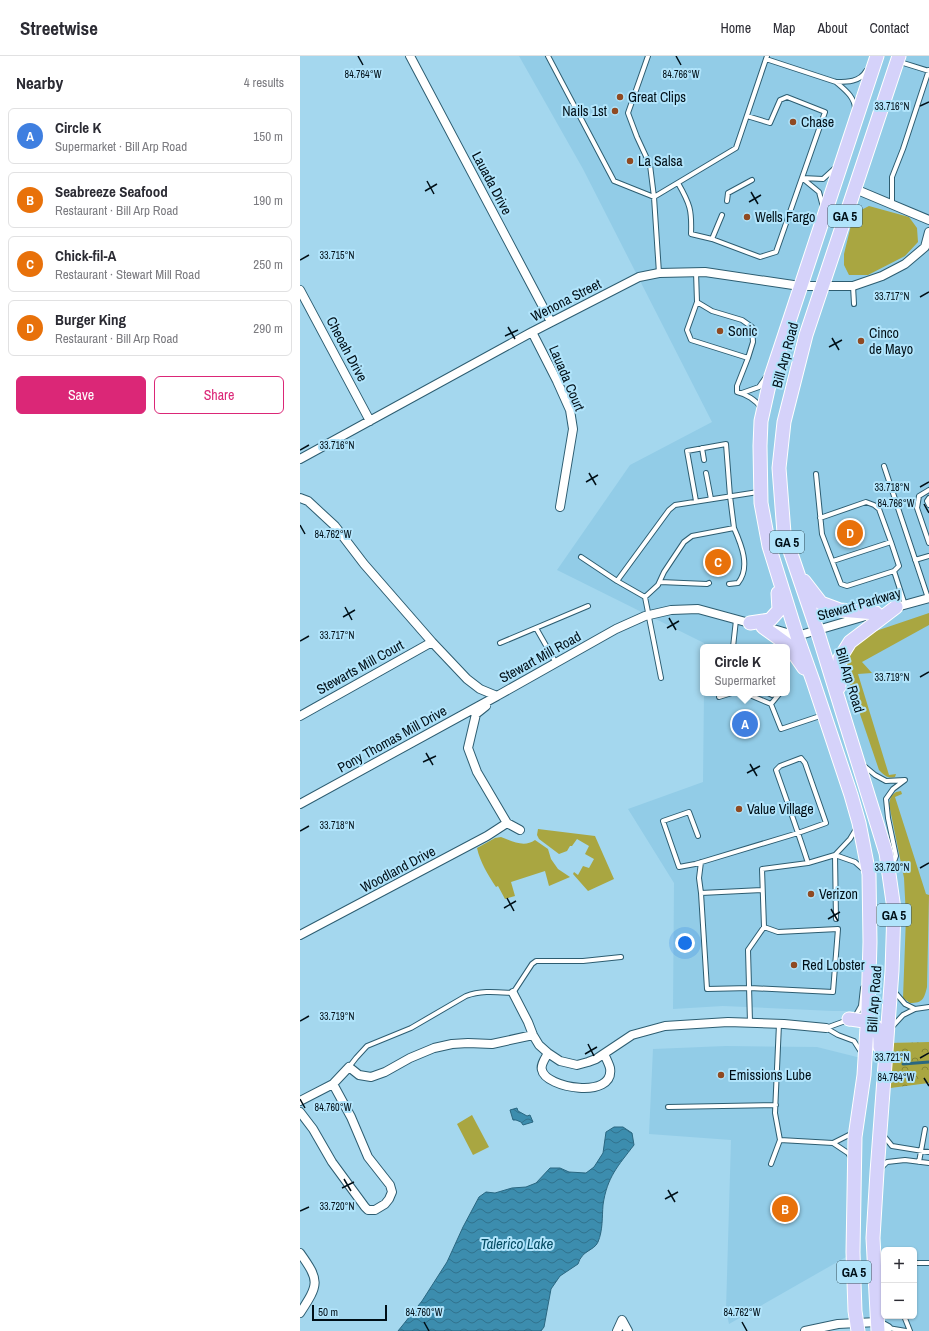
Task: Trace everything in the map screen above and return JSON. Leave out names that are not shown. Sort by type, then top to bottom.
[{"type":"main road","name":"Bill Arp Road","points":[[857,1327],[854,1252],[855,1164],[856,1132],[865,1059],[867,1023],[869,874],[859,823],[769,546],[762,509],[760,446],[763,412],[771,376],[822,220],[851,123],[877,56]]},
{"type":"main road","name":"Bill Arp Road","points":[[881,1328],[873,1238],[891,988],[894,909],[886,853],[818,630],[784,533],[779,468],[784,422],[806,335],[898,59]]},
{"type":"main road","points":[[750,623],[770,620],[779,610],[779,599],[769,546]]},
{"type":"main road","points":[[798,574],[821,603],[840,610],[876,613]]},
{"type":"main road","points":[[839,699],[840,658],[850,642],[900,606]]},
{"type":"main road","points":[[764,627],[787,644]]},
{"type":"main road","points":[[790,648],[813,681]]},
{"type":"main road","points":[[848,1019],[877,1027],[880,1035],[880,1056],[884,1074]]},
{"type":"street","name":"Lauada Drive","points":[[410,56],[551,322]]},
{"type":"street","points":[[855,189],[929,220]]},
{"type":"street","name":"Wenona Street","points":[[300,459],[532,332],[639,278],[659,273],[705,272],[800,286],[853,286],[882,276],[905,264],[925,247],[929,232]]},
{"type":"street","name":"Cheoah Drive","points":[[300,290],[370,421]]},
{"type":"street","name":"Lauada Court","points":[[532,332],[570,410],[573,429],[560,506]]},
{"type":"street","name":"Stewart Mill Road","points":[[300,498],[308,501],[335,526],[364,564],[466,679],[480,690],[497,696],[616,629],[647,616],[671,610],[698,609],[797,636]]},
{"type":"street","name":"Stewart Parkway","points":[[797,636],[928,598]]},
{"type":"street","name":"Stewarts Mill Court","points":[[300,716],[432,642]]},
{"type":"street","points":[[497,696],[476,714],[468,748],[478,772],[507,823],[520,830]]},
{"type":"street","name":"Pony Thomas Mill Drive","points":[[300,804],[497,696]]},
{"type":"street","name":"Woodland Drive","points":[[300,935],[487,836],[507,823]]},
{"type":"street","points":[[513,993],[528,1022],[533,1036],[539,1045],[560,1061],[577,1065],[588,1062],[604,1054],[632,1035],[666,1026],[750,1022],[826,1028]]},
{"type":"street","points":[[300,1101],[333,1084],[348,1067],[359,1075],[371,1077],[385,1072],[410,1058],[434,1048],[446,1045],[468,1043],[492,1044],[533,1036]]},
{"type":"street","points":[[548,1053],[542,1066],[544,1075],[552,1081],[569,1087],[582,1088],[595,1087],[602,1084],[609,1076],[610,1070],[604,1054]]},
{"type":"street","points":[[300,1112],[313,1129],[332,1162],[365,1207],[368,1210],[374,1210],[385,1204],[392,1192],[390,1185],[368,1157],[351,1117],[333,1084]]},
{"type":"street","points":[[300,1253],[312,1270],[315,1278],[315,1286],[300,1313]]},
{"type":"street","points":[[616,1331],[622,1320],[628,1331]]},
{"type":"street","points":[[806,1331],[838,1324],[857,1327],[881,1328]]},
{"type":"lane","points":[[548,56],[614,181],[654,198]]},
{"type":"lane","points":[[648,56],[628,113],[636,137],[650,165],[654,198],[659,273]]},
{"type":"lane","points":[[654,198],[736,148],[767,58],[836,82],[848,82],[861,78],[866,73],[872,56]]},
{"type":"lane","points":[[892,204],[892,177],[903,149],[929,70],[898,59]]},
{"type":"lane","points":[[836,82],[847,91],[855,104],[851,123]]},
{"type":"lane","points":[[678,183],[689,202],[691,234],[712,238],[760,257],[776,252],[824,112],[787,97],[780,100],[770,123],[747,116]]},
{"type":"lane","points":[[802,178],[823,179],[834,170],[836,163]]},
{"type":"lane","points":[[802,178],[819,192],[823,208],[822,220]]},
{"type":"lane","points":[[727,201],[728,193],[752,180]]},
{"type":"lane","points":[[712,238],[722,215]]},
{"type":"lane","points":[[696,272],[697,302],[687,330],[691,340],[748,358]]},
{"type":"lane","points":[[853,286],[854,304]]},
{"type":"lane","points":[[697,302],[712,311],[742,320],[752,327],[753,342],[737,386],[737,392],[742,393],[754,400],[763,412]]},
{"type":"lane","points":[[742,393],[759,388],[766,378],[784,336]]},
{"type":"lane","points":[[696,501],[686,451],[726,444],[734,528],[745,560],[743,577],[738,583],[729,584]]},
{"type":"lane","points":[[702,448],[704,460]]},
{"type":"lane","points":[[884,466],[928,598]]},
{"type":"lane","points":[[706,473],[711,499]]},
{"type":"lane","points":[[816,474],[820,518],[822,534],[841,584],[848,586],[894,571],[899,566],[880,509],[874,505],[866,502],[820,518]]},
{"type":"lane","points":[[929,490],[919,496],[917,508],[929,543]]},
{"type":"lane","points":[[617,581],[669,510],[675,505],[761,491]]},
{"type":"lane","points":[[929,498],[927,501],[929,505]]},
{"type":"lane","points":[[645,597],[658,585],[664,572],[684,542],[692,536],[734,528]]},
{"type":"lane","points":[[833,562],[891,542]]},
{"type":"lane","points":[[915,560],[929,556]]},
{"type":"lane","points":[[581,557],[617,581],[645,597]]},
{"type":"lane","points":[[894,571],[900,606]]},
{"type":"lane","points":[[660,582],[709,583]]},
{"type":"lane","points":[[645,597],[647,616],[661,678]]},
{"type":"lane","points":[[500,643],[588,606]]},
{"type":"lane","points":[[733,644],[736,619]]},
{"type":"lane","points":[[536,628],[556,663]]},
{"type":"lane","points":[[752,696],[771,704],[781,729],[824,714]]},
{"type":"lane","points":[[771,704],[777,696]]},
{"type":"lane","points":[[698,836],[690,812],[663,821],[679,867],[701,862],[798,833],[826,823],[805,763],[801,758],[780,766],[776,770],[798,833],[808,863]]},
{"type":"lane","points":[[858,761],[875,775],[886,781],[905,780],[893,789],[886,799],[888,818],[896,856],[889,875]]},
{"type":"lane","points":[[750,1022],[748,950],[764,927],[762,868],[808,863],[835,855],[850,839],[859,823]]},
{"type":"lane","points":[[835,855],[855,862],[869,874]]},
{"type":"lane","points":[[835,855],[836,919]]},
{"type":"lane","points":[[701,862],[699,878],[702,893],[707,989],[750,988],[833,992],[838,929],[778,932],[764,927]]},
{"type":"lane","points":[[702,893],[762,890]]},
{"type":"lane","points":[[348,1067],[367,1046],[411,1028],[466,996],[475,992],[513,993],[532,964],[536,961],[583,961],[621,957]]},
{"type":"lane","points":[[826,1028],[856,1015],[861,1006],[863,986]]},
{"type":"lane","points":[[891,988],[905,1004],[915,1009]]},
{"type":"lane","points":[[888,1031],[903,1015],[915,1009],[929,1007]]},
{"type":"lane","points":[[770,1164],[780,1140],[775,1113],[779,1024]]},
{"type":"lane","points":[[826,1028],[838,1035],[854,1041],[865,1059]]},
{"type":"lane","points":[[668,1107],[776,1105]]},
{"type":"lane","points":[[919,1162],[925,1129]]},
{"type":"lane","points":[[780,1140],[833,1143],[856,1132]]},
{"type":"lane","points":[[880,1132],[892,1146],[929,1152]]},
{"type":"lane","points":[[833,1143],[848,1153],[855,1164]]},
{"type":"lane","points":[[877,1172],[887,1162],[905,1160],[929,1163]]},
{"type":"lane","points":[[917,1263],[929,1263]]},
{"type":"lane","points":[[905,1319],[910,1331]]},
{"type":"lane","points":[[881,1328],[906,1331]]},
{"type":"shaded area","points":[[519,56],[929,56],[929,1042],[887,1043],[884,1089],[929,1083],[929,1331],[858,1331],[853,1253],[729,1324],[726,1310],[731,1140],[649,1134],[653,1049],[726,1046],[817,1047],[865,1059],[867,1011],[723,1006],[673,1009],[674,883],[628,809],[703,782],[704,696],[790,696],[790,644],[704,644],[557,570],[630,465],[712,422],[583,169]]},
{"type":"green space","points":[[869,206],[909,217],[917,228],[918,242],[905,256],[868,275],[849,275],[844,265],[844,254],[852,221],[859,211]]},
{"type":"green space","points":[[929,613],[929,625],[862,662],[872,673],[858,674],[889,775],[896,774],[893,778],[888,777],[879,770],[845,670],[846,664],[854,645],[862,637]]},
{"type":"green space","points":[[901,791],[902,794],[895,797],[926,894],[929,895],[927,987],[922,1000],[914,1003],[910,1003],[903,998],[906,917],[904,878],[889,804],[891,796],[896,792]]},
{"type":"green space","points":[[538,829],[595,836],[614,879],[588,891],[573,874],[574,872],[578,875],[583,866],[589,868],[594,859],[585,854],[589,846],[577,839],[567,851],[559,854],[539,839],[537,835]]},
{"type":"green space","points":[[501,837],[522,844],[535,840],[548,849],[551,859],[558,869],[570,877],[549,886],[545,871],[511,882],[515,896],[505,899],[498,886],[496,887],[487,873],[477,848],[495,838]]},
{"type":"green space","points":[[929,1042],[929,1083],[883,1089],[887,1043]]},
{"type":"green space","points":[[472,1115],[489,1147],[473,1155],[457,1124]]},
{"type":"water","points":[[517,1108],[518,1111],[527,1116],[530,1115],[533,1122],[523,1125],[521,1122],[513,1120],[510,1110]]},
{"type":"water","name":"Talerico Lake","points":[[614,1127],[623,1127],[632,1133],[634,1145],[614,1172],[607,1187],[603,1205],[602,1228],[598,1242],[582,1256],[578,1264],[560,1276],[551,1289],[544,1327],[541,1331],[398,1331],[422,1301],[447,1262],[479,1197],[486,1192],[495,1193],[512,1188],[526,1187],[536,1183],[550,1168],[560,1168],[569,1172],[586,1173],[594,1167],[603,1153],[606,1132]]},
{"type":"waterway","points":[[903,1064],[929,1062]]},
{"type":"place","name":"Great Clips","points":[[620,97]]},
{"type":"place","name":"Nails 1st","points":[[615,111]]},
{"type":"place","name":"Chase","points":[[793,122]]},
{"type":"place","name":"La Salsa","points":[[630,161]]},
{"type":"place","name":"Wells Fargo","points":[[747,217]]},
{"type":"place","name":"Sonic","points":[[720,331]]},
{"type":"place","name":"Cinco de Mayo","points":[[861,341]]},
{"type":"place","name":"Burger King","points":[[850,533]]},
{"type":"place","name":"Chick-fil-A","points":[[718,562]]},
{"type":"place","name":"Circle K","points":[[745,724]]},
{"type":"place","name":"Value Village","points":[[739,809]]},
{"type":"place","name":"Verizon","points":[[811,894]]},
{"type":"place","name":"Red Lobster","points":[[794,965]]},
{"type":"place","name":"Emissions Lube","points":[[721,1075]]},
{"type":"place","name":"Seabreeze Seafood","points":[[785,1209]]}]
